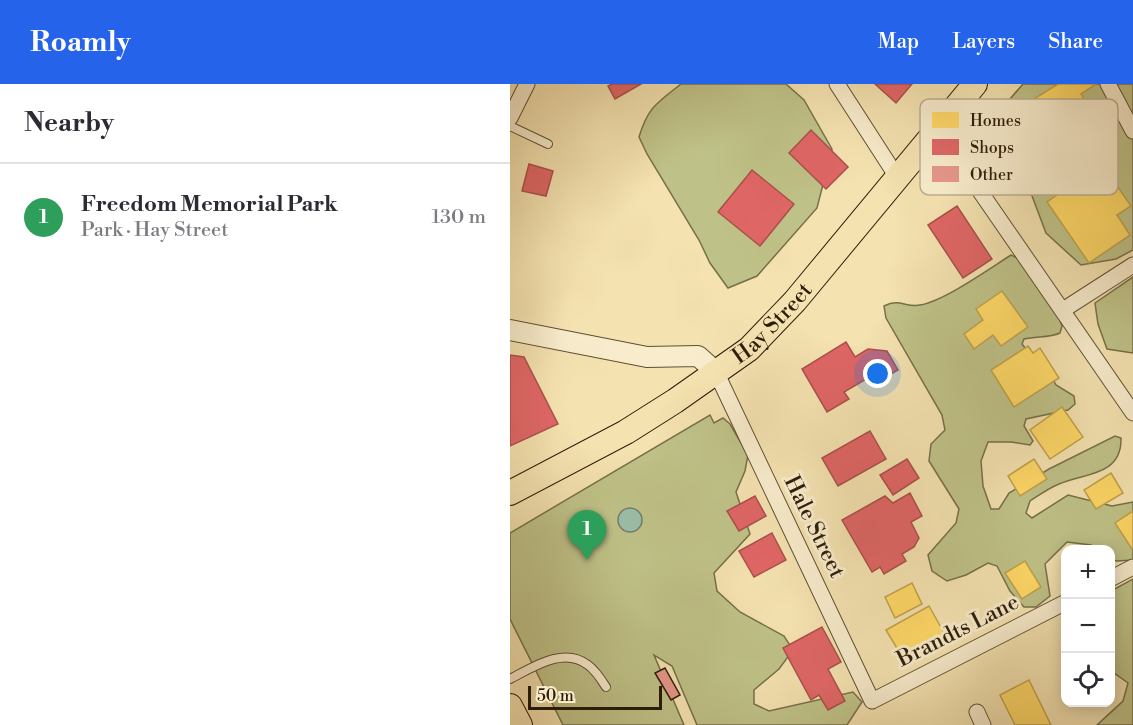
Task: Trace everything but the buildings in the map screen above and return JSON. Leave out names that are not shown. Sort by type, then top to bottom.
[{"type":"main road","name":"Hay Street","points":[[962,99],[975,84]]},
{"type":"main road","name":"Hay Street","points":[[510,493],[626,432],[749,349],[795,301],[920,149]]},
{"type":"main road","points":[[510,706],[520,725]]},
{"type":"street","points":[[510,118],[527,84]]},
{"type":"street","points":[[837,84],[897,177]]},
{"type":"street","points":[[1108,84],[1116,99]]},
{"type":"street","points":[[1118,102],[1133,130]]},
{"type":"street","points":[[983,195],[1133,413]]},
{"type":"street","points":[[1063,310],[1133,265]]},
{"type":"street","points":[[510,330],[647,357],[698,356],[716,372]]},
{"type":"street","name":"Hale Street","points":[[716,372],[872,701]]},
{"type":"street","points":[[1115,576],[1133,567]]},
{"type":"street","name":"Brandts Lane","points":[[872,701],[1061,604]]},
{"type":"lane","points":[[510,126],[548,144]]},
{"type":"lane","points":[[510,679],[544,662],[561,657],[581,660],[591,666],[606,687]]},
{"type":"green space","points":[[681,84],[786,84],[804,100],[832,149],[817,208],[757,276],[728,288],[710,263],[639,137],[654,106]]},
{"type":"green space","points":[[1023,84],[1133,84],[1133,250],[1116,259],[1081,265],[1046,233],[1032,195],[1118,195],[1118,99],[1010,99]]},
{"type":"green space","points":[[1011,255],[1023,261],[1058,315],[1062,326],[1060,333],[1024,339],[1022,344],[1030,354],[1045,365],[1056,385],[1074,396],[1075,404],[1068,410],[1026,419],[1024,426],[1033,441],[1030,445],[988,442],[981,461],[983,486],[991,509],[999,509],[1009,493],[1049,469],[1115,436],[1121,438],[1120,450],[1115,460],[1108,466],[1048,490],[1030,501],[1026,513],[1032,518],[1068,495],[1112,506],[1133,502],[1133,560],[1115,561],[1115,545],[1067,542],[1061,545],[1061,548],[1045,564],[1050,596],[1036,607],[1024,607],[1010,591],[997,566],[988,563],[966,575],[947,581],[932,571],[928,555],[956,523],[959,509],[929,461],[931,444],[945,430],[942,415],[886,318],[884,306],[894,303],[920,305],[966,284]]},
{"type":"green space","points":[[1133,277],[1133,353],[1107,349],[1098,324],[1095,303]]},
{"type":"green space","points":[[710,415],[714,423],[723,418],[730,424],[748,455],[745,471],[736,492],[750,534],[714,573],[717,591],[740,612],[784,636],[793,650],[779,669],[754,690],[754,704],[769,711],[853,692],[862,702],[847,725],[697,725],[672,666],[654,655],[684,725],[563,725],[510,619],[510,533]]},
{"type":"green space","points":[[1133,579],[1133,725],[1097,725],[1123,701],[1128,683],[1115,674],[1115,589]]},
{"type":"shaded area","points":[[630,508],[638,512],[642,520],[638,528],[630,532],[622,528],[618,520],[622,512]]},
{"type":"place","name":"Freedom Memorial Park","points":[[587,560]]}]
